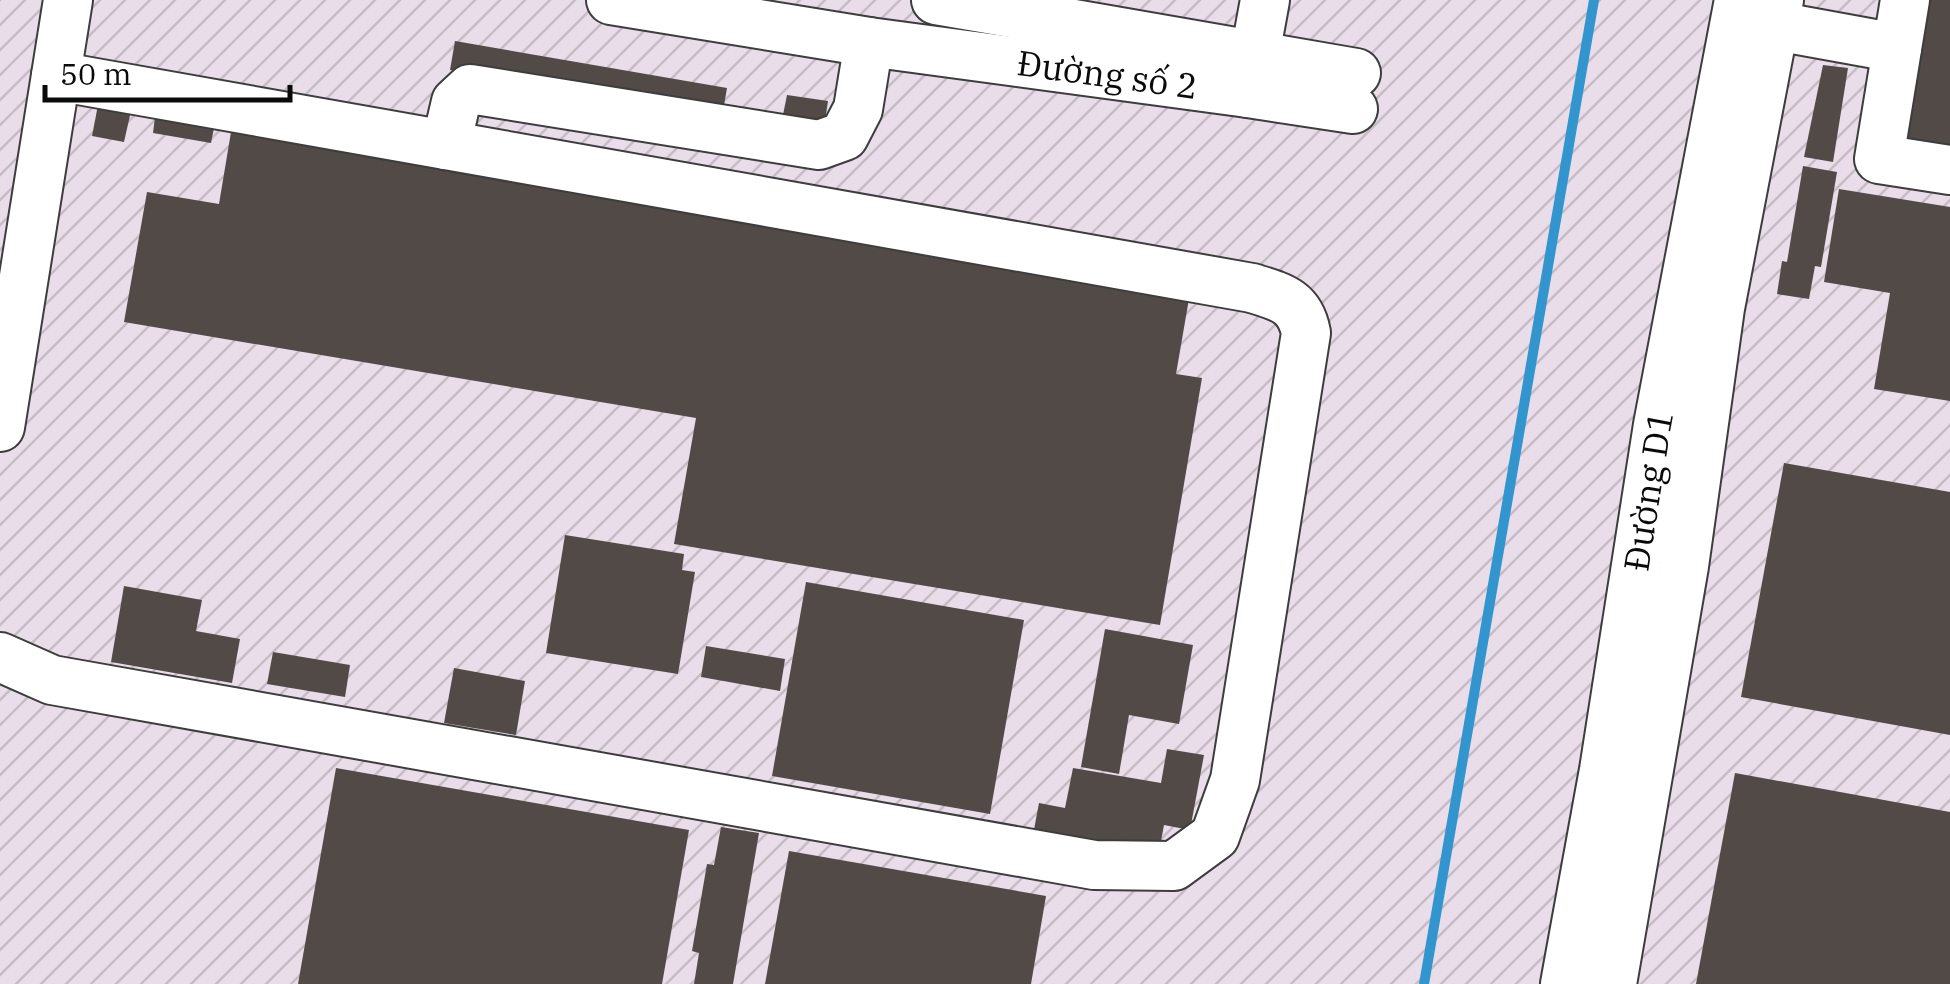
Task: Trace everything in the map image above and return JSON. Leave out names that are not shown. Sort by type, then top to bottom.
[{"type":"street","points":[[0,426],[68,0]]},
{"type":"street","name":"Đường số 2","points":[[611,0],[869,42],[1252,75]]},
{"type":"street","name":"Đường số 2","points":[[936,0],[1252,75]]},
{"type":"street","points":[[1265,0],[1252,75],[1354,91]]},
{"type":"street","points":[[1905,0],[1879,158],[1950,170]]},
{"type":"street","points":[[1757,11],[1897,48]]},
{"type":"street","name":"Đường D1","points":[[1565,984],[1604,770],[1658,425],[1757,11]]},
{"type":"street","name":"Đường D1","points":[[1612,984],[1650,780],[1720,308],[1757,11]]},
{"type":"street","points":[[446,145],[456,102],[470,90],[820,145],[844,136],[858,109],[869,42]]},
{"type":"street","points":[[0,657],[52,680],[1094,866],[1174,866],[1215,836],[1235,780],[1306,333],[1302,314],[1287,298],[1252,288],[56,76]]},
{"type":"street","points":[[1604,770],[1650,780]]},
{"type":"shaded area","points":[[0,0],[1950,0],[1950,984],[0,984]]},
{"type":"building","points":[[1922,0],[1950,0],[1950,153],[1898,145]]},
{"type":"building","points":[[455,41],[727,88],[722,117],[450,70]]},
{"type":"building","points":[[1823,65],[1848,68],[1833,162],[1804,157]]},
{"type":"building","points":[[787,95],[828,101],[825,121],[783,115]]},
{"type":"building","points":[[98,105],[131,111],[124,142],[92,136]]},
{"type":"building","points":[[155,117],[214,128],[211,143],[153,133]]},
{"type":"building","points":[[231,132],[1190,293],[1176,374],[1202,378],[1160,625],[674,544],[696,418],[124,322],[147,192],[219,204]]},
{"type":"building","points":[[1803,166],[1837,172],[1821,267],[1815,266],[1809,299],[1777,294],[1782,261],[1787,262]]},
{"type":"building","points":[[1839,189],[1950,207],[1950,401],[1874,389],[1890,293],[1824,282]]},
{"type":"building","points":[[1784,463],[1950,492],[1950,735],[1741,697]]},
{"type":"building","points":[[565,535],[684,554],[682,570],[695,572],[678,674],[546,653]]},
{"type":"building","points":[[806,582],[1024,620],[990,814],[772,776]]},
{"type":"building","points":[[124,586],[202,600],[196,631],[240,639],[232,683],[111,662]]},
{"type":"building","points":[[1105,629],[1193,645],[1179,724],[1129,715],[1119,774],[1081,767]]},
{"type":"building","points":[[706,646],[785,659],[780,691],[701,677]]},
{"type":"building","points":[[273,652],[350,665],[345,697],[267,684]]},
{"type":"building","points":[[454,668],[525,681],[516,735],[444,723]]},
{"type":"building","points":[[1167,749],[1204,755],[1190,830],[1164,825],[1158,857],[1033,835],[1039,803],[1065,808],[1073,768],[1161,783]]},
{"type":"building","points":[[336,768],[689,830],[662,984],[298,984]]},
{"type":"building","points":[[1735,773],[1950,812],[1950,984],[1696,984]]},
{"type":"building","points":[[721,827],[759,833],[733,984],[694,984],[699,953],[692,951],[707,864],[714,865]]},
{"type":"building","points":[[789,851],[1046,896],[1031,984],[765,984]]},
{"type":"waterway","points":[[1424,984],[1594,0]]}]
